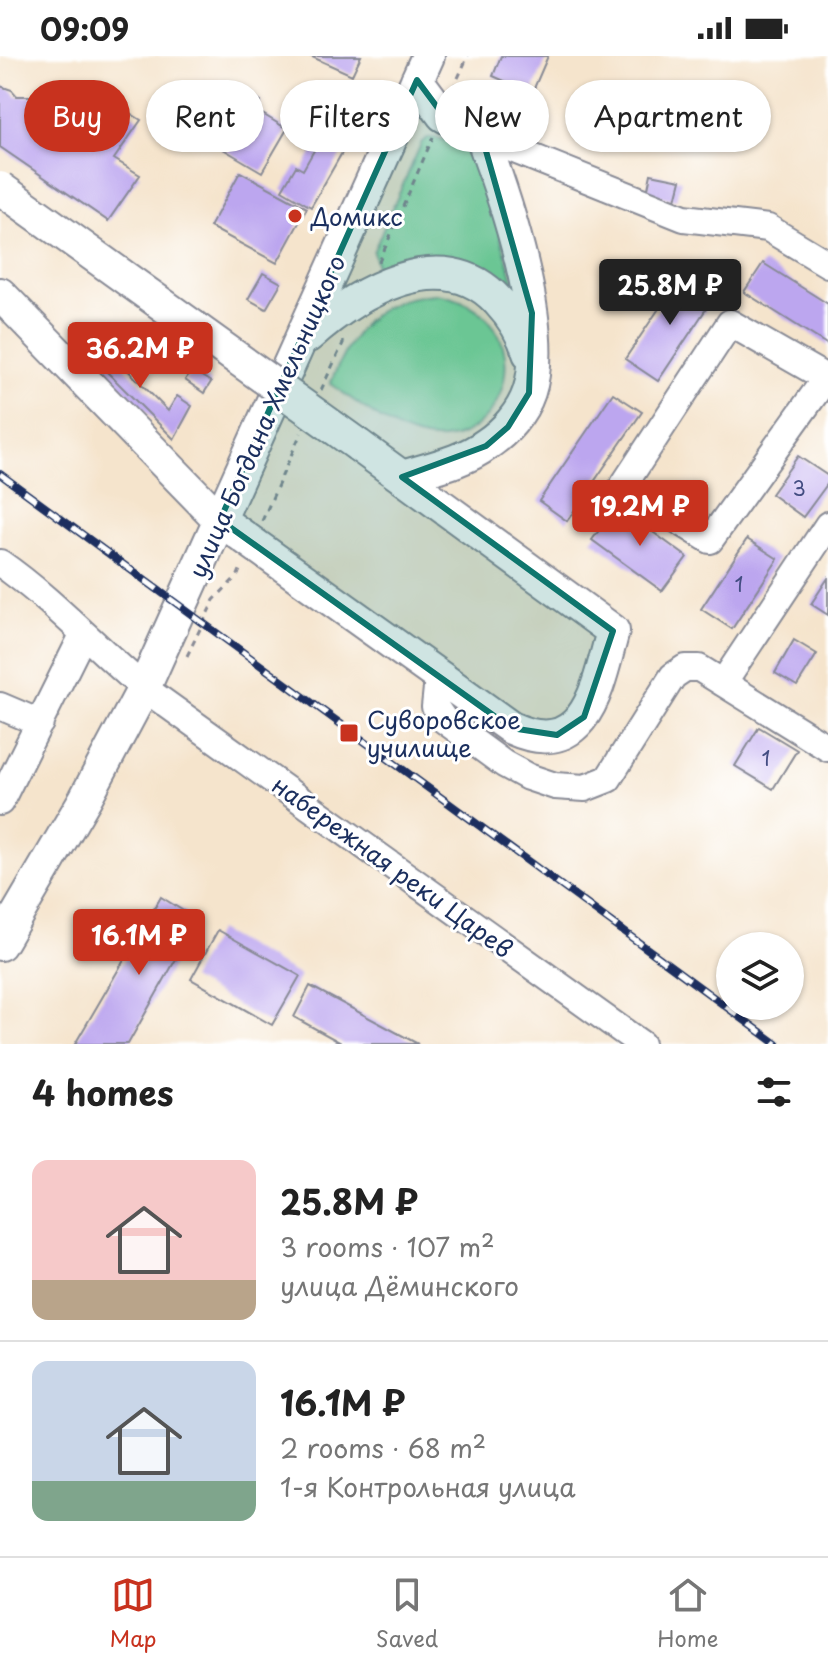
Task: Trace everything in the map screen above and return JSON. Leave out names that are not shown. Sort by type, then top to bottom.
[{"type":"main road","points":[[423,68],[435,96]]},
{"type":"main road","name":"улица Богдана Хмельницкого","points":[[0,944],[85,799],[144,688],[423,68]]},
{"type":"main road","points":[[402,477],[461,459],[486,446],[508,427],[529,393],[533,373],[532,313],[525,278],[487,152]]},
{"type":"main road","points":[[0,188],[613,631],[599,684],[584,717],[572,729],[539,737],[511,728],[438,678],[220,520],[0,294]]},
{"type":"main road","points":[[338,256],[355,271],[384,282]]},
{"type":"main road","points":[[299,343],[335,312],[384,282],[431,273],[452,275],[473,281],[492,294],[514,320],[529,350],[533,373]]},
{"type":"street","points":[[519,152],[684,218],[768,228],[828,264]]},
{"type":"street","points":[[730,323],[827,377],[710,540],[623,486],[730,323]]},
{"type":"street","points":[[723,683],[828,525]]},
{"type":"street","name":"набережная реки Царев","points":[[0,563],[34,587],[144,688],[641,1044]]},
{"type":"street","points":[[0,802],[83,635]]},
{"type":"street","points":[[438,678],[435,703],[440,716],[504,764],[528,777],[569,788],[585,788],[608,779],[678,672],[685,668],[699,668],[828,748]]},
{"type":"street","points":[[0,706],[40,723]]},
{"type":"path","points":[[458,80],[468,56]]},
{"type":"path","points":[[384,282],[377,267],[435,133]]},
{"type":"path","points":[[317,399],[349,333]]},
{"type":"path","points":[[187,656],[214,600],[238,575],[304,427]]},
{"type":"highlighted area","points":[[417,80],[443,115],[482,137],[532,313],[529,393],[508,427],[486,446],[402,477],[613,631],[584,717],[557,735],[511,728],[220,520]]},
{"type":"green space","points":[[435,138],[435,152],[468,152],[478,162],[520,302],[377,267],[373,252],[422,142]]},
{"type":"green space","points":[[436,294],[471,306],[493,326],[504,351],[504,378],[495,404],[478,424],[454,437],[425,438],[387,423],[330,384],[347,348],[368,320],[396,302]]},
{"type":"building","points":[[310,56],[361,56],[352,75]]},
{"type":"building","points":[[501,56],[548,56],[538,80],[502,80],[493,76]]},
{"type":"building","points":[[0,86],[12,90],[17,96],[24,96],[24,152],[119,152],[114,159],[140,175],[108,221],[0,147]]},
{"type":"building","points":[[130,113],[141,120],[130,136]]},
{"type":"building","points":[[264,115],[280,125],[280,141],[262,172],[228,152],[264,152]]},
{"type":"building","points":[[313,152],[342,152],[311,207],[282,190],[296,166],[303,170]]},
{"type":"building","points":[[240,172],[307,208],[277,263],[210,227]]},
{"type":"building","points":[[651,174],[681,180],[676,200],[647,193]]},
{"type":"building","points":[[763,263],[828,304],[828,345],[744,292]]},
{"type":"building","points":[[263,273],[281,283],[266,309],[248,299]]},
{"type":"building","points":[[683,273],[716,294],[658,381],[625,359]]},
{"type":"building","points":[[94,336],[168,411],[177,396],[192,406],[174,439],[84,349]]},
{"type":"building","points":[[192,370],[211,382],[204,393],[185,380]]},
{"type":"building","points":[[613,393],[642,412],[567,521],[539,501]]},
{"type":"building","points":[[798,456],[828,476],[828,483],[803,517],[771,494]]},
{"type":"building","points":[[617,506],[687,557],[662,591],[592,540]]},
{"type":"building","points":[[747,539],[778,559],[732,629],[701,609]]},
{"type":"building","points":[[828,578],[828,615],[811,604]]},
{"type":"building","points":[[794,640],[817,654],[797,686],[775,673]]},
{"type":"building","points":[[759,727],[797,750],[773,789],[735,766]]},
{"type":"building","points":[[161,897],[198,920],[128,1044],[75,1044]]},
{"type":"building","points":[[218,930],[300,976],[272,1025],[191,979]]},
{"type":"building","points":[[310,986],[418,1044],[343,1044],[294,1017]]},
{"type":"railway","points":[[0,474],[777,1044]]},
{"type":"place","name":"Домикс","points":[[295,216]]},
{"type":"place","name":"Суворовское училище","points":[[349,733]]}]
